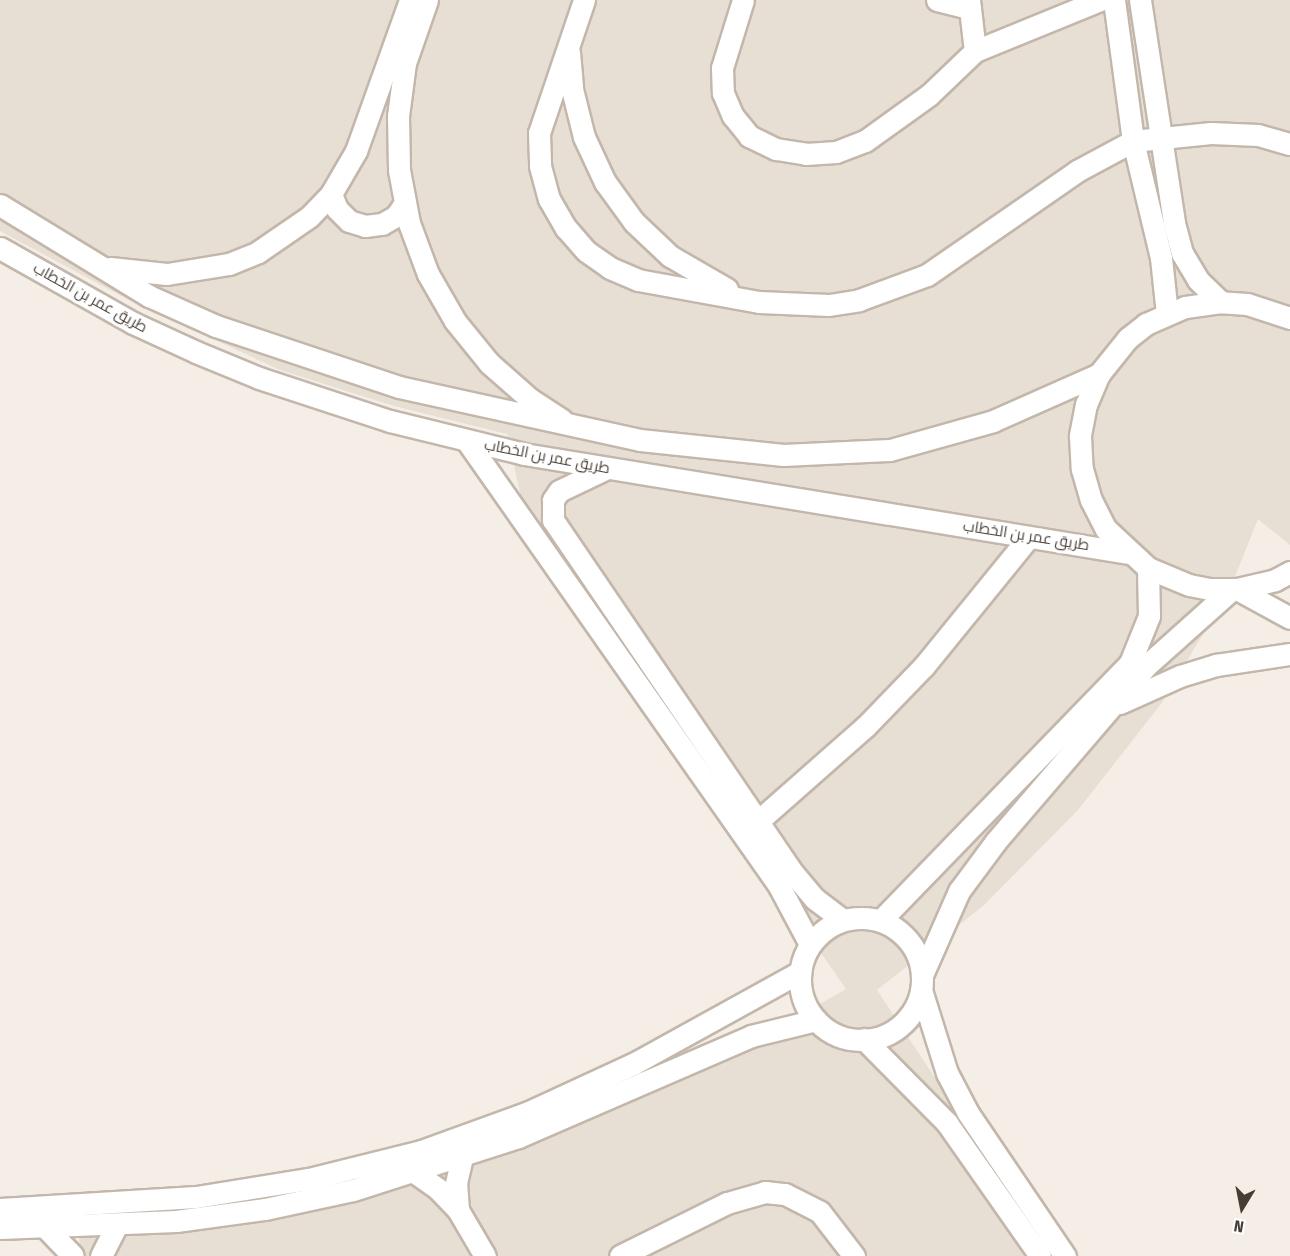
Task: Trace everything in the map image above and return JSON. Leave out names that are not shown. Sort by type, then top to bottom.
[{"type":"street","points":[[101,266],[167,274],[229,264],[285,237],[331,194],[375,105],[410,0]]},
{"type":"street","points":[[427,0],[405,63],[398,116],[399,170],[405,203],[428,274],[455,321],[489,363],[530,399],[575,428]]},
{"type":"street","points":[[584,0],[539,133],[543,177],[549,199],[566,228],[602,262],[638,280],[759,302],[829,305],[889,292],[927,274],[1068,177],[1133,141],[1211,133],[1258,135],[1290,144]]},
{"type":"street","points":[[743,0],[722,68],[723,93],[733,116],[749,136],[776,149],[806,154],[836,152],[865,141],[929,95],[975,51],[1100,0]]},
{"type":"street","points":[[937,0],[970,4],[975,51]]},
{"type":"street","points":[[1114,0],[1133,141],[1161,258],[1167,314]]},
{"type":"street","points":[[1140,0],[1159,140],[1182,253],[1198,280],[1221,302]]},
{"type":"street","points":[[569,39],[572,89],[584,137],[605,182],[634,222],[670,256],[712,283],[759,302]]},
{"type":"street","points":[[331,194],[337,210],[349,221],[365,226],[381,224],[396,216],[405,203]]},
{"type":"street","name":"طريق عمر بن الخطاب","points":[[0,205],[149,296],[206,322],[300,356],[399,387],[575,428],[711,449],[783,455],[855,455],[960,433],[1099,374]]},
{"type":"street","name":"طريق عمر بن الخطاب","points":[[0,248],[133,323],[206,356],[324,401],[467,441],[606,468],[1128,553]]},
{"type":"street","points":[[1290,318],[1247,304],[1221,302],[1167,314],[1128,338],[1099,374],[1086,404],[1080,436],[1082,469],[1101,519],[1128,553],[1148,568],[1189,585],[1234,589],[1275,580],[1290,572]]},
{"type":"street","points":[[467,441],[779,886],[810,944]]},
{"type":"street","points":[[606,468],[559,491],[551,510],[553,520],[757,822],[804,887],[843,920]]},
{"type":"street","points":[[757,822],[866,726],[924,666],[1029,537]]},
{"type":"street","points":[[880,921],[1130,663],[1149,616],[1148,568]]},
{"type":"street","points":[[1234,589],[1290,618]]},
{"type":"street","points":[[864,1040],[901,1024],[910,1015],[945,918],[976,865],[1165,646],[1234,589]]},
{"type":"street","points":[[1112,708],[1172,680],[1216,665],[1290,654]]},
{"type":"street","points":[[1032,1253],[946,1122],[864,1040],[838,1035],[816,1020],[802,998],[800,972],[810,944],[843,920],[880,921],[909,942],[947,1073],[968,1113],[1065,1256]]},
{"type":"street","points":[[0,1209],[196,1197],[309,1179],[421,1151],[529,1112],[633,1064],[800,972]]},
{"type":"street","points":[[0,1228],[47,1229],[117,1225],[265,1209],[414,1172],[582,1110],[715,1049],[780,1027],[816,1020]]},
{"type":"street","points":[[458,1210],[456,1183],[462,1156]]},
{"type":"street","points":[[414,1172],[438,1188],[458,1210],[485,1256]]},
{"type":"street","points":[[620,1256],[658,1248],[746,1195],[765,1191],[795,1197],[820,1212],[854,1256]]},
{"type":"street","points":[[101,1256],[117,1225]]},
{"type":"street","points":[[47,1229],[72,1256]]},
{"type":"shaded area","points":[[0,0],[1290,0],[1290,545],[1258,519],[1230,589],[1161,704],[1078,810],[983,906],[877,990],[1053,1256],[80,1256],[79,1230],[214,1218],[479,1159],[606,1113],[729,1056],[846,989],[536,542],[523,506],[507,434],[394,406],[280,370],[127,299],[0,231]]}]
